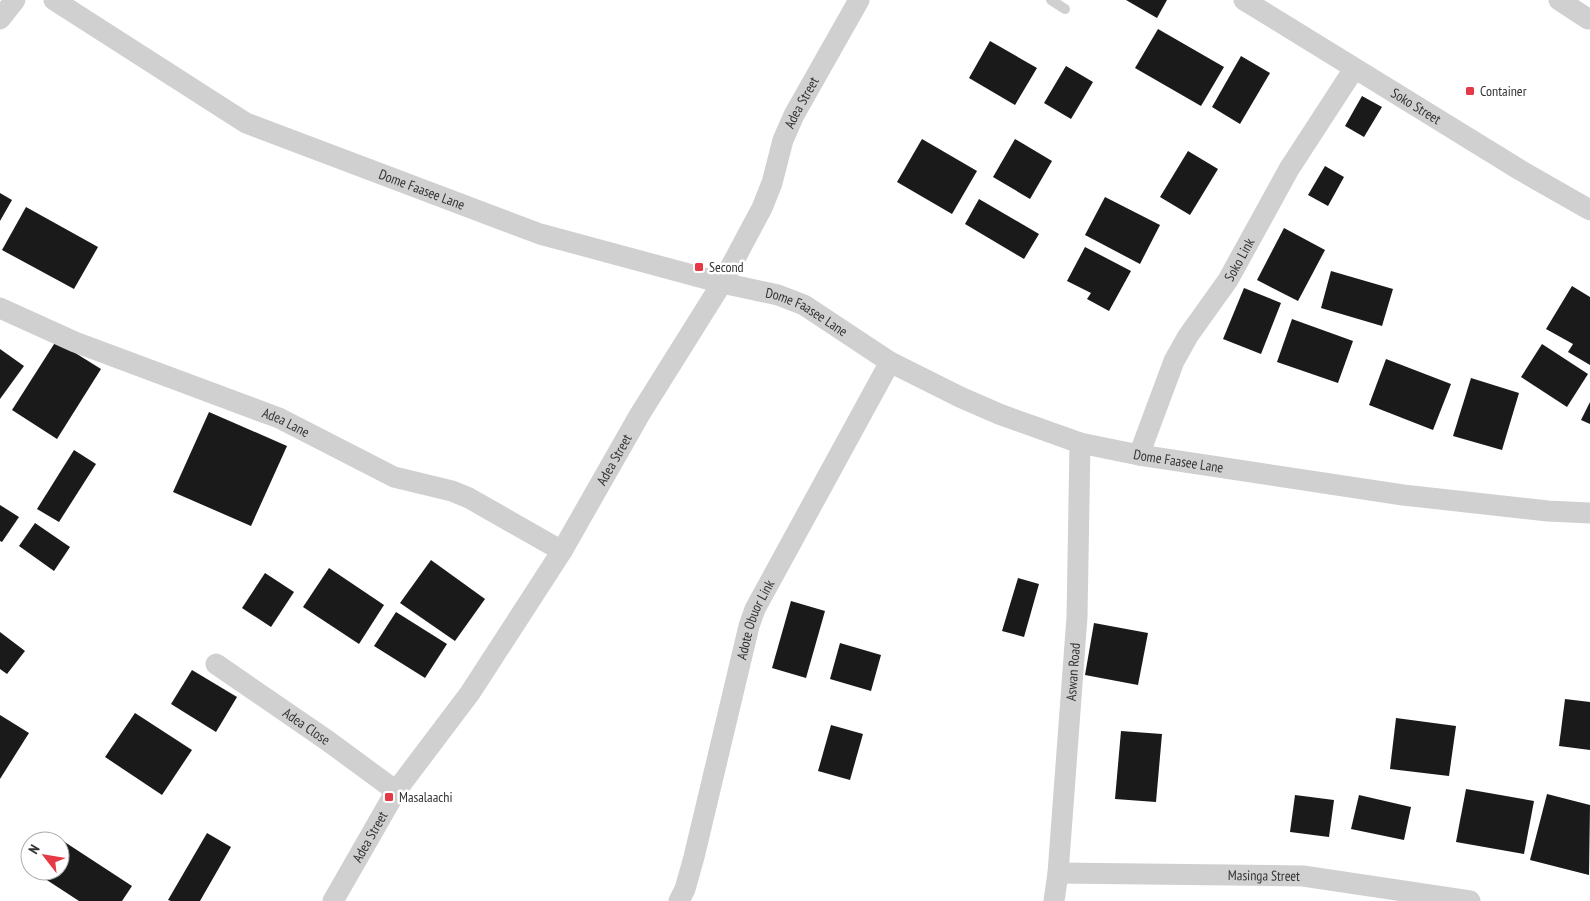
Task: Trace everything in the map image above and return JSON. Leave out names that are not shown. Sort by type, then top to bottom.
[{"type":"street","points":[[0,19],[15,0]]},
{"type":"street","name":"Dome Faasee Lane","points":[[54,0],[246,123],[540,234],[722,283],[778,295],[804,305],[890,362],[960,397],[999,414],[1080,443],[1139,455],[1403,495],[1548,511],[1590,513]]},
{"type":"street","name":"Adea Street","points":[[333,901],[396,791],[470,693],[562,551],[640,414],[722,283],[762,208],[772,183],[783,140],[794,116],[858,0]]},
{"type":"street","name":"Soko Street","points":[[1244,0],[1512,165],[1590,210]]},
{"type":"street","points":[[1559,0],[1588,19]]},
{"type":"street","name":"Soko Link","points":[[1139,455],[1174,361],[1188,336],[1228,280],[1290,169],[1354,69]]},
{"type":"street","name":"Adea Lane","points":[[0,308],[75,342],[279,418],[394,477],[469,498],[562,551]]},
{"type":"street","name":"Adote Obuor Link","points":[[679,901],[685,889],[694,857],[755,609],[890,362]]},
{"type":"street","name":"Aswan Road","points":[[1054,901],[1058,873],[1077,617],[1080,443]]},
{"type":"street","name":"Adea Close","points":[[216,664],[328,741],[396,791]]},
{"type":"street","name":"Masinga Street","points":[[1058,873],[1303,876],[1470,901]]},
{"type":"lane","points":[[1051,0],[1064,9]]},
{"type":"building","points":[[1126,0],[1167,0],[1157,18]]},
{"type":"building","points":[[1158,29],[1224,67],[1201,106],[1135,68]]},
{"type":"building","points":[[990,41],[1037,68],[1015,105],[969,78]]},
{"type":"building","points":[[1241,56],[1270,73],[1240,124],[1212,107]]},
{"type":"building","points":[[1066,66],[1093,82],[1071,119],[1044,103]]},
{"type":"building","points":[[1362,96],[1382,107],[1364,137],[1345,126]]},
{"type":"building","points":[[922,139],[977,171],[952,214],[897,182]]},
{"type":"building","points":[[1015,139],[1052,161],[1030,199],[993,177]]},
{"type":"building","points":[[1188,151],[1218,169],[1190,215],[1160,197]]},
{"type":"building","points":[[1325,166],[1344,177],[1328,206],[1308,195]]},
{"type":"building","points":[[0,193],[12,200],[0,221]]},
{"type":"building","points":[[1105,197],[1160,225],[1140,264],[1085,235]]},
{"type":"building","points":[[979,199],[1039,234],[1024,259],[965,224]]},
{"type":"building","points":[[26,207],[98,247],[74,289],[2,250]]},
{"type":"building","points":[[1284,228],[1325,250],[1298,301],[1257,280]]},
{"type":"building","points":[[1085,247],[1131,271],[1109,311],[1087,299],[1091,293],[1067,281]]},
{"type":"building","points":[[1331,271],[1393,289],[1382,326],[1321,308]]},
{"type":"building","points":[[1572,286],[1590,297],[1590,365],[1568,352],[1573,344],[1546,329]]},
{"type":"building","points":[[1244,288],[1281,303],[1261,354],[1223,339]]},
{"type":"building","points":[[1292,319],[1353,341],[1338,383],[1277,362]]},
{"type":"building","points":[[56,341],[101,369],[57,439],[12,410]]},
{"type":"building","points":[[1542,344],[1588,374],[1567,407],[1521,377]]},
{"type":"building","points":[[0,349],[24,366],[0,399]]},
{"type":"building","points":[[1386,359],[1451,384],[1433,430],[1369,405]]},
{"type":"building","points":[[1471,378],[1519,393],[1502,450],[1453,436]]},
{"type":"building","points":[[1590,402],[1590,424],[1581,420]]},
{"type":"building","points":[[209,412],[287,446],[251,526],[173,492]]},
{"type":"building","points":[[74,450],[96,464],[59,522],[37,509]]},
{"type":"building","points":[[0,505],[19,517],[2,542],[0,541]]},
{"type":"building","points":[[35,523],[70,547],[54,571],[19,546]]},
{"type":"building","points":[[431,560],[485,599],[455,641],[400,603]]},
{"type":"building","points":[[329,568],[384,605],[359,644],[303,607]]},
{"type":"building","points":[[265,573],[294,592],[271,627],[242,608]]},
{"type":"building","points":[[1018,578],[1039,584],[1024,637],[1002,631]]},
{"type":"building","points":[[791,601],[825,611],[806,678],[772,668]]},
{"type":"building","points":[[396,612],[447,644],[425,678],[374,646]]},
{"type":"building","points":[[1094,623],[1148,633],[1138,685],[1085,675]]},
{"type":"building","points":[[0,632],[25,651],[7,674],[0,669]]},
{"type":"building","points":[[840,643],[881,655],[871,691],[830,679]]},
{"type":"building","points":[[192,670],[237,697],[216,732],[171,704]]},
{"type":"building","points":[[1565,699],[1590,702],[1590,750],[1559,746]]},
{"type":"building","points":[[135,713],[192,750],[162,795],[105,757]]},
{"type":"building","points":[[0,715],[29,733],[0,779]]},
{"type":"building","points":[[1396,718],[1456,726],[1449,776],[1390,769]]},
{"type":"building","points":[[831,725],[863,734],[850,780],[818,771]]},
{"type":"building","points":[[1121,731],[1162,734],[1156,802],[1115,799]]},
{"type":"building","points":[[1466,789],[1534,801],[1524,854],[1456,842]]},
{"type":"building","points":[[1547,794],[1590,805],[1589,875],[1530,860]]},
{"type":"building","points":[[1295,795],[1334,800],[1329,837],[1290,832]]},
{"type":"building","points":[[1359,795],[1411,807],[1404,840],[1351,829]]},
{"type":"building","points":[[207,833],[231,847],[200,901],[168,900]]},
{"type":"building","points":[[70,845],[132,886],[122,901],[79,901],[48,881],[70,881]]},
{"type":"place","name":"Container","points":[[1470,91]]},
{"type":"place","name":"Second","points":[[699,267]]},
{"type":"place","name":"Masalaachi","points":[[389,797]]}]
